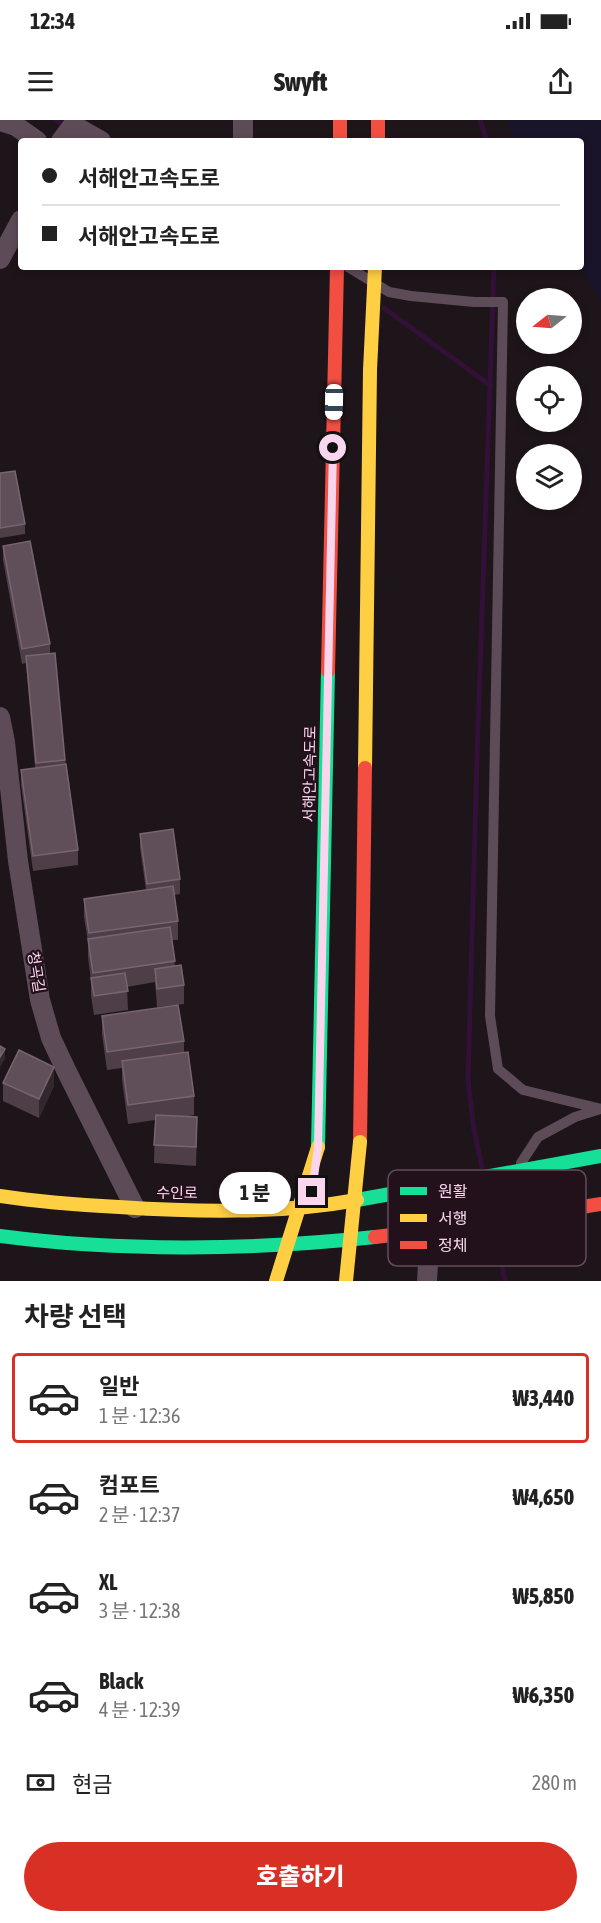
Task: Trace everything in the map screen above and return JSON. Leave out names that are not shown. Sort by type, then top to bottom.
[{"type":"main road","points":[[340,120],[340,138]]},
{"type":"main road","points":[[378,120],[378,138]]},
{"type":"main road","name":"서해안고속도로","points":[[302,1259],[318,1147],[337,270]]},
{"type":"main road","points":[[346,1281],[360,1142],[370,370],[375,270]]},
{"type":"main road","points":[[276,1281],[318,1147]]},
{"type":"main road","name":"수인로","points":[[522,1170],[601,1156]]},
{"type":"main road","name":"수인로","points":[[0,1196],[37,1202],[135,1208],[241,1210],[335,1204],[388,1194]]},
{"type":"main road","points":[[586,1206],[601,1204]]},
{"type":"main road","points":[[0,1236],[98,1244],[231,1246],[388,1235]]},
{"type":"street","points":[[243,120],[243,138]]},
{"type":"street","points":[[0,121],[16,126],[33,138]]},
{"type":"street","points":[[63,138],[74,122],[97,138]]},
{"type":"street","points":[[0,258],[18,225]]},
{"type":"street","name":"청곡길","points":[[0,717],[5,742],[18,861],[40,1000],[51,1038],[135,1208]]},
{"type":"street","points":[[427,1281],[428,1266]]},
{"type":"lane","points":[[353,270],[389,292],[474,302],[503,302],[490,1016],[498,1070],[523,1090],[601,1109]]},
{"type":"lane","points":[[517,1170],[538,1137],[575,1117],[601,1109]]},
{"type":"shaded area","points":[[506,120],[601,120],[601,301],[582,270],[584,270],[584,138],[515,138]]},
{"type":"building","points":[[15,471],[25,524],[0,528],[0,473]]},
{"type":"building","points":[[30,541],[50,644],[22,649],[3,546]]},
{"type":"building","points":[[55,653],[65,760],[36,763],[26,656]]},
{"type":"building","points":[[66,764],[78,850],[33,856],[21,770]]},
{"type":"building","points":[[173,829],[180,879],[147,884],[140,834]]},
{"type":"building","points":[[173,886],[178,921],[89,933],[84,899]]},
{"type":"building","points":[[170,927],[175,961],[93,973],[88,939]]},
{"type":"building","points":[[181,965],[184,985],[157,989],[155,969]]},
{"type":"building","points":[[125,973],[128,991],[94,996],[91,978]]},
{"type":"building","points":[[178,1005],[184,1041],[107,1052],[102,1016]]},
{"type":"building","points":[[0,1046],[5,1049],[0,1057]]},
{"type":"building","points":[[19,1050],[54,1067],[39,1099],[3,1083]]},
{"type":"building","points":[[188,1052],[194,1096],[128,1105],[122,1061]]},
{"type":"building","points":[[156,1115],[197,1117],[196,1147],[154,1145]]},
{"type":"waterway","points":[[57,120],[75,138]]},
{"type":"waterway","points":[[480,120],[486,138]]},
{"type":"waterway","points":[[482,1167],[474,1130],[468,1080],[494,270]]},
{"type":"waterway","points":[[384,308],[491,386]]},
{"type":"waterway","points":[[502,1266],[505,1281]]},
{"type":"traffic: fast","points":[[318,1147],[328,671]]},
{"type":"traffic: fast","points":[[523,1170],[601,1156]]},
{"type":"traffic: fast","points":[[357,1200],[388,1194]]},
{"type":"traffic: fast","points":[[0,1236],[140,1247],[235,1247],[375,1237]]},
{"type":"traffic: slow","points":[[370,370],[375,270]]},
{"type":"traffic: slow","points":[[365,768],[370,370]]},
{"type":"traffic: slow","points":[[346,1281],[360,1142]]},
{"type":"traffic: slow","points":[[276,1281],[318,1147]]},
{"type":"traffic: slow","points":[[0,1196],[44,1202],[208,1211],[298,1208],[357,1200]]},
{"type":"traffic: jam","points":[[340,120],[340,138]]},
{"type":"traffic: jam","points":[[378,120],[378,138]]},
{"type":"traffic: jam","points":[[328,671],[337,270]]},
{"type":"traffic: jam","points":[[360,1142],[365,768]]},
{"type":"traffic: jam","points":[[586,1206],[601,1204]]},
{"type":"traffic: jam","points":[[375,1237],[388,1235]]},
{"type":"route","points":[[312,1192],[318,1147],[333,448]]}]
